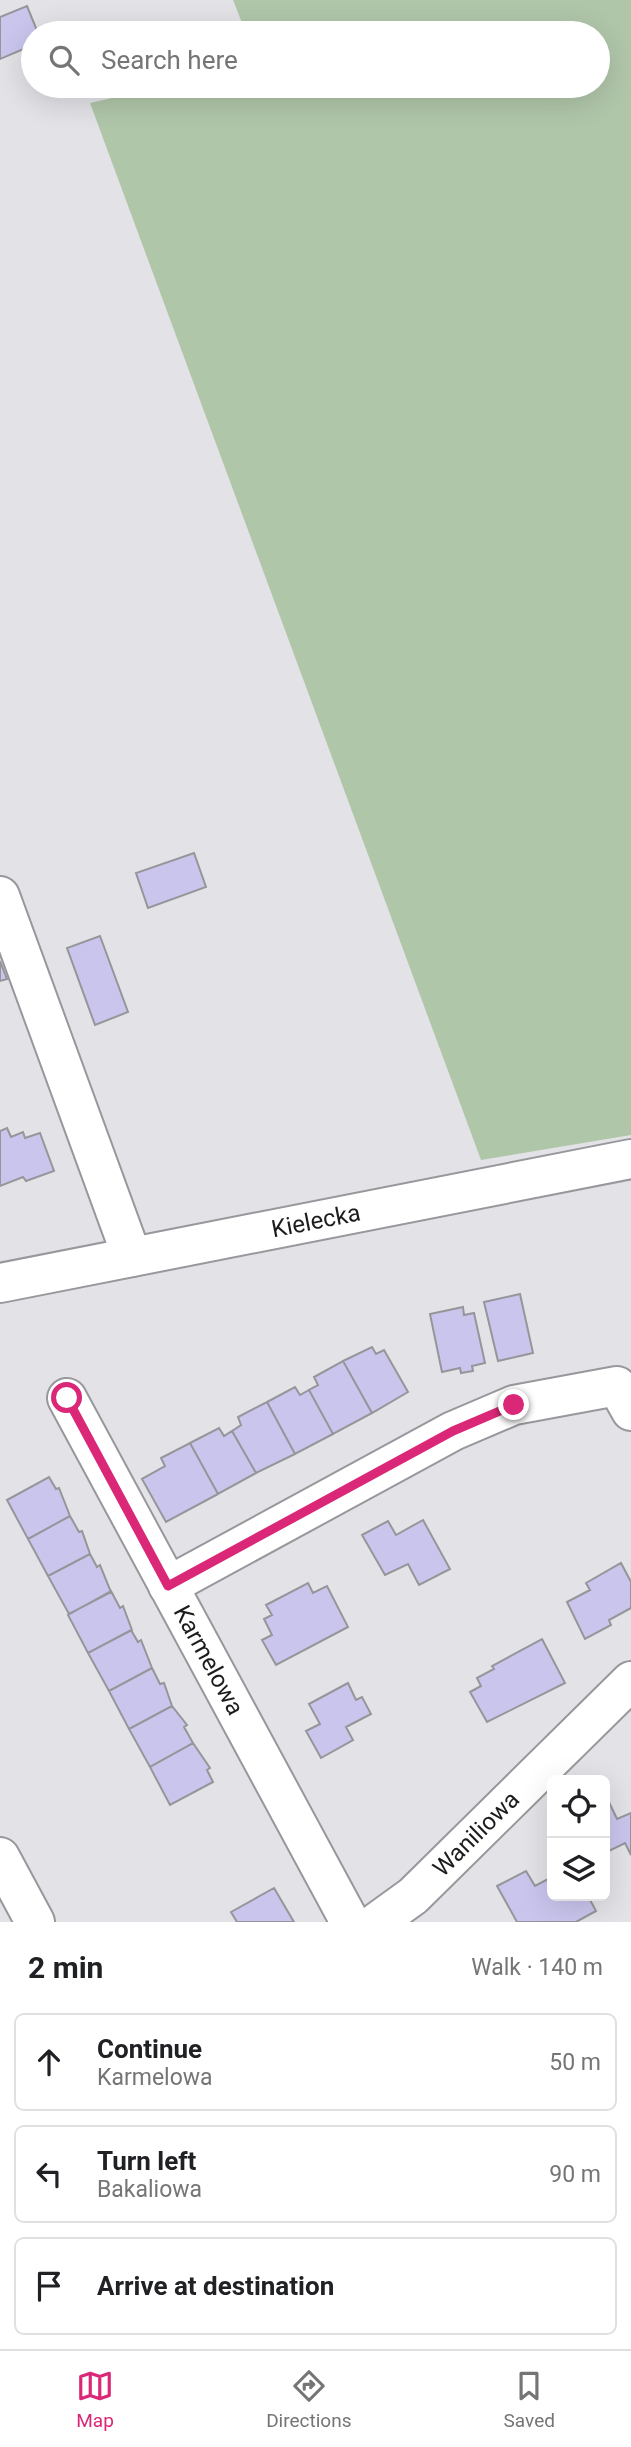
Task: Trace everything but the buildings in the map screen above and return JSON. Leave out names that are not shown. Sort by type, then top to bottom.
[{"type":"street","points":[[0,896],[132,1257]]},
{"type":"street","name":"Kielecka","points":[[0,1283],[631,1159]]},
{"type":"street","points":[[168,1586],[453,1431],[514,1405],[617,1386],[631,1411]]},
{"type":"street","name":"Karmelowa","points":[[67,1398],[350,1922]]},
{"type":"street","name":"Waniliowa","points":[[377,1922],[414,1896],[631,1681]]},
{"type":"street","points":[[0,1857],[35,1922]]},
{"type":"green space","points":[[233,0],[631,0],[631,1135],[481,1160],[90,103],[112,98],[610,98],[610,21],[241,21]]},
{"type":"route","points":[[67,1398],[168,1586],[453,1431],[514,1405]]}]
